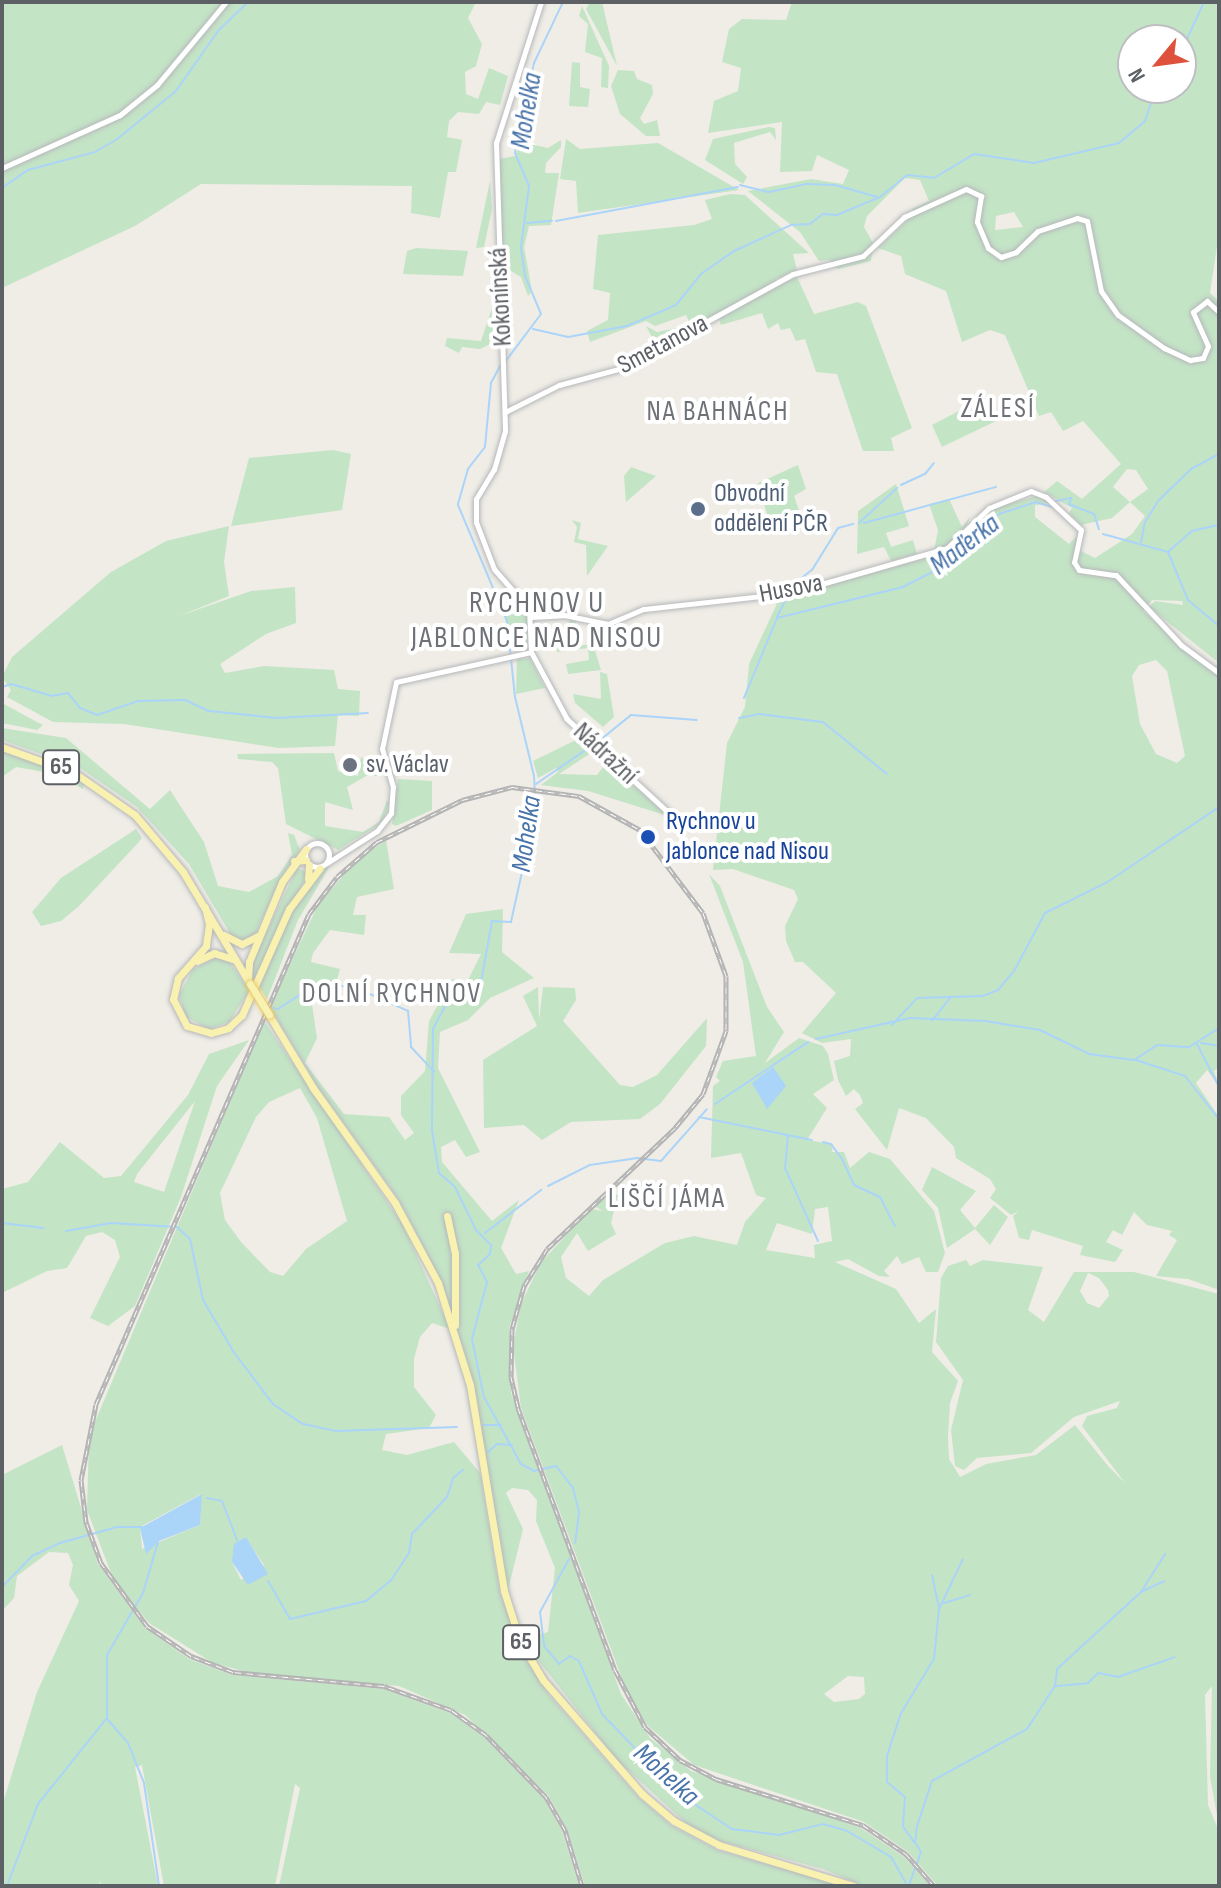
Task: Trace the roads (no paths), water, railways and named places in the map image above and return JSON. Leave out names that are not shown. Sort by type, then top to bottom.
[{"type":"main road","name":"65","points":[[2,747],[52,763],[115,798],[165,847],[205,907],[313,1088],[407,1222],[454,1327],[470,1385],[504,1591],[520,1641],[543,1680],[623,1774],[674,1821],[719,1845],[854,1886]]},
{"type":"main road","points":[[250,984],[247,967],[261,931],[294,861],[306,849]]},
{"type":"main road","points":[[294,861],[307,862],[307,881]]},
{"type":"main road","points":[[205,907],[208,941],[173,991],[178,1015],[199,1032],[228,1028],[247,1005],[307,881],[324,865]]},
{"type":"main road","points":[[216,926],[239,944],[251,942],[261,931]]},
{"type":"main road","points":[[192,964],[218,953],[239,965]]},
{"type":"main road","points":[[447,1216],[455,1253],[454,1327]]},
{"type":"street","points":[[2,168],[120,115],[157,85],[226,2]]},
{"type":"street","name":"Kokonínská","points":[[531,617],[488,556],[474,512],[502,448],[505,412],[496,143],[541,2]]},
{"type":"street","name":"Smetanova","points":[[505,412],[559,385],[622,368],[793,274],[863,256],[904,217],[974,189],[983,202],[977,222],[988,248],[1001,257],[1016,252],[1038,231],[1077,218],[1087,221],[1101,291],[1118,315],[1164,348],[1190,360],[1203,358],[1208,346],[1193,312],[1207,301],[1219,312]]},
{"type":"street","name":"Husova","points":[[531,617],[564,615],[608,624],[649,608],[790,593],[947,548],[983,512],[1031,491],[1046,497],[1079,527],[1079,570],[1116,575],[1181,645],[1219,673]]},
{"type":"street","points":[[339,853],[329,852],[319,843],[306,849],[307,862],[324,865],[377,831],[392,809],[392,782],[382,749],[398,681],[531,652],[531,617]]},
{"type":"street","name":"Nádražní","points":[[531,652],[575,729],[672,816]]},
{"type":"street","points":[[324,865],[329,852]]},
{"type":"water","points":[[773,1067],[786,1086],[767,1109],[752,1083]]},
{"type":"water","points":[[202,1494],[200,1525],[159,1541],[146,1554],[140,1528]]},
{"type":"water","points":[[246,1537],[268,1574],[248,1585],[232,1562],[234,1544]]},
{"type":"waterway","name":"Mohelka","points":[[2,188],[28,170],[95,152],[116,140],[176,91],[218,31],[248,2]]},
{"type":"waterway","name":"Mohelka","points":[[505,362],[541,314],[525,276],[521,247],[529,186],[515,153],[534,63],[563,2]]},
{"type":"waterway","points":[[1194,24],[1204,2]]},
{"type":"waterway","points":[[533,329],[568,337],[627,326],[676,305],[701,274],[734,251],[791,225],[810,224],[823,214],[837,215],[880,197],[907,175],[934,178],[974,154],[1034,163],[1119,143],[1145,121],[1151,104]]},
{"type":"waterway","points":[[740,185],[769,192],[807,184],[835,185],[877,197]]},
{"type":"waterway","points":[[556,221],[738,187]]},
{"type":"waterway","points":[[527,223],[552,221]]},
{"type":"waterway","name":"Mohelka","points":[[500,366],[491,383],[485,447],[468,469],[458,505],[507,621],[515,697],[534,776],[536,809],[511,922],[492,921],[481,982],[451,995],[433,1029],[432,1131],[439,1173],[455,1187],[476,1230],[491,1245],[490,1254],[478,1265],[487,1282],[472,1339],[484,1397],[521,1464],[534,1471],[556,1466],[573,1488],[579,1512],[575,1543]]},
{"type":"waterway","points":[[1141,542],[1145,522],[1159,500],[1191,469],[1219,454]]},
{"type":"waterway","points":[[901,485],[925,474],[934,463]]},
{"type":"waterway","points":[[864,523],[996,487]]},
{"type":"waterway","points":[[859,523],[897,488]]},
{"type":"waterway","name":"Maďerka","points":[[1056,501],[1071,498],[1069,504],[1094,514],[1099,529]]},
{"type":"waterway","name":"Maďerka","points":[[744,698],[777,618],[903,587],[942,567],[999,514],[1035,502],[1053,507]]},
{"type":"waterway","points":[[790,587],[812,570],[838,528],[853,524]]},
{"type":"waterway","points":[[1169,551],[1192,531],[1219,525]]},
{"type":"waterway","name":"Maďerka","points":[[1103,534],[1168,552],[1188,600],[1219,626]]},
{"type":"waterway","points":[[777,617],[787,597]]},
{"type":"waterway","points":[[2,687],[11,684],[52,696],[68,693],[80,708],[97,715],[138,701],[185,700],[209,711],[277,718],[368,713]]},
{"type":"waterway","points":[[739,718],[759,714],[823,722],[887,774]]},
{"type":"waterway","name":"Maďerka","points":[[599,741],[631,715],[697,720]]},
{"type":"waterway","name":"Maďerka","points":[[536,784],[587,749]]},
{"type":"waterway","points":[[892,1025],[917,998],[983,996],[998,990],[1014,971],[1045,913],[1106,883],[1219,807]]},
{"type":"waterway","points":[[269,1007],[278,1009],[304,992],[335,984],[370,994],[408,1011],[411,1047],[434,1072]]},
{"type":"waterway","points":[[932,1021],[949,999]]},
{"type":"waterway","points":[[816,1039],[910,1018],[985,1021],[1040,1030],[1089,1054],[1134,1060],[1157,1045],[1189,1047],[1219,1028]]},
{"type":"waterway","points":[[715,1104],[808,1042]]},
{"type":"waterway","points":[[1201,1043],[1219,1046]]},
{"type":"waterway","points":[[1197,1044],[1219,1087]]},
{"type":"waterway","points":[[1136,1060],[1185,1076],[1219,1119]]},
{"type":"waterway","points":[[548,1186],[590,1165],[637,1158],[661,1161],[707,1109]]},
{"type":"waterway","points":[[699,1117],[812,1140]]},
{"type":"waterway","points":[[788,1135],[785,1168],[818,1241]]},
{"type":"waterway","points":[[823,1142],[831,1144],[842,1159],[854,1185],[880,1197],[895,1226]]},
{"type":"waterway","points":[[485,1233],[541,1190]]},
{"type":"waterway","points":[[2,1223],[44,1228]]},
{"type":"waterway","points":[[66,1231],[111,1223],[177,1227],[190,1239],[203,1300],[233,1351],[273,1404],[303,1424],[335,1431],[457,1427]]},
{"type":"waterway","points":[[483,1425],[501,1425]]},
{"type":"waterway","points":[[488,1452],[497,1444],[512,1445]]},
{"type":"waterway","points":[[268,1581],[290,1619],[366,1601],[392,1579],[409,1553],[412,1534],[447,1497],[453,1478],[463,1470]]},
{"type":"waterway","points":[[207,1498],[222,1501],[237,1540]]},
{"type":"waterway","points":[[2,1587],[32,1556],[60,1543],[117,1527],[142,1527]]},
{"type":"waterway","points":[[7,1886],[38,1804],[107,1718],[107,1655],[143,1593],[158,1542]]},
{"type":"waterway","points":[[909,1885],[921,1852],[915,1842],[917,1826],[932,1781],[1027,1729],[1055,1686],[1057,1669],[1141,1592],[1165,1554]]},
{"type":"waterway","name":"Mohelka","points":[[569,1559],[540,1612],[544,1646],[559,1664],[570,1656],[579,1661],[602,1714],[679,1794],[732,1829],[779,1835],[823,1824],[847,1831],[891,1857],[908,1886]]},
{"type":"waterway","points":[[914,1842],[903,1826],[905,1797],[887,1782],[887,1756],[901,1713],[934,1659],[939,1609],[963,1559]]},
{"type":"waterway","points":[[932,1575],[939,1609]]},
{"type":"waterway","points":[[1143,1591],[1164,1581]]},
{"type":"waterway","points":[[944,1603],[970,1595]]},
{"type":"waterway","points":[[1056,1686],[1088,1683],[1098,1673],[1118,1677],[1175,1657]]},
{"type":"waterway","points":[[108,1720],[128,1743],[144,1783],[159,1886]]},
{"type":"railway","points":[[582,1886],[565,1830],[546,1797],[486,1735],[451,1710],[384,1686],[233,1672],[191,1656],[147,1626],[101,1563],[86,1522],[81,1480],[96,1404],[309,914],[337,877],[377,842],[462,800],[512,787],[579,796],[640,830],[703,913],[726,976],[726,1031],[703,1094],[675,1128],[547,1249],[524,1286],[512,1329],[511,1377],[518,1408],[615,1670],[645,1727],[680,1760],[716,1779],[863,1825],[906,1854],[934,1886]]},
{"type":"place","name":"Obvodní oddělení PČR","points":[[698,509]]},
{"type":"place","name":"sv. Václav","points":[[350,765]]},
{"type":"place","name":"Rychnov u Jablonce nad Nisou","points":[[648,837]]},
{"type":"district","name":"ZÁLESÍ","points":[[998,409]]},
{"type":"district","name":"NA BAHNÁCH","points":[[718,412]]},
{"type":"district","name":"RYCHNOV U JABLONCE NAD NISOU","points":[[537,620]]},
{"type":"district","name":"DOLNÍ RYCHNOV","points":[[392,994]]},
{"type":"district","name":"LIŠČÍ JÁMA","points":[[667,1199]]}]
